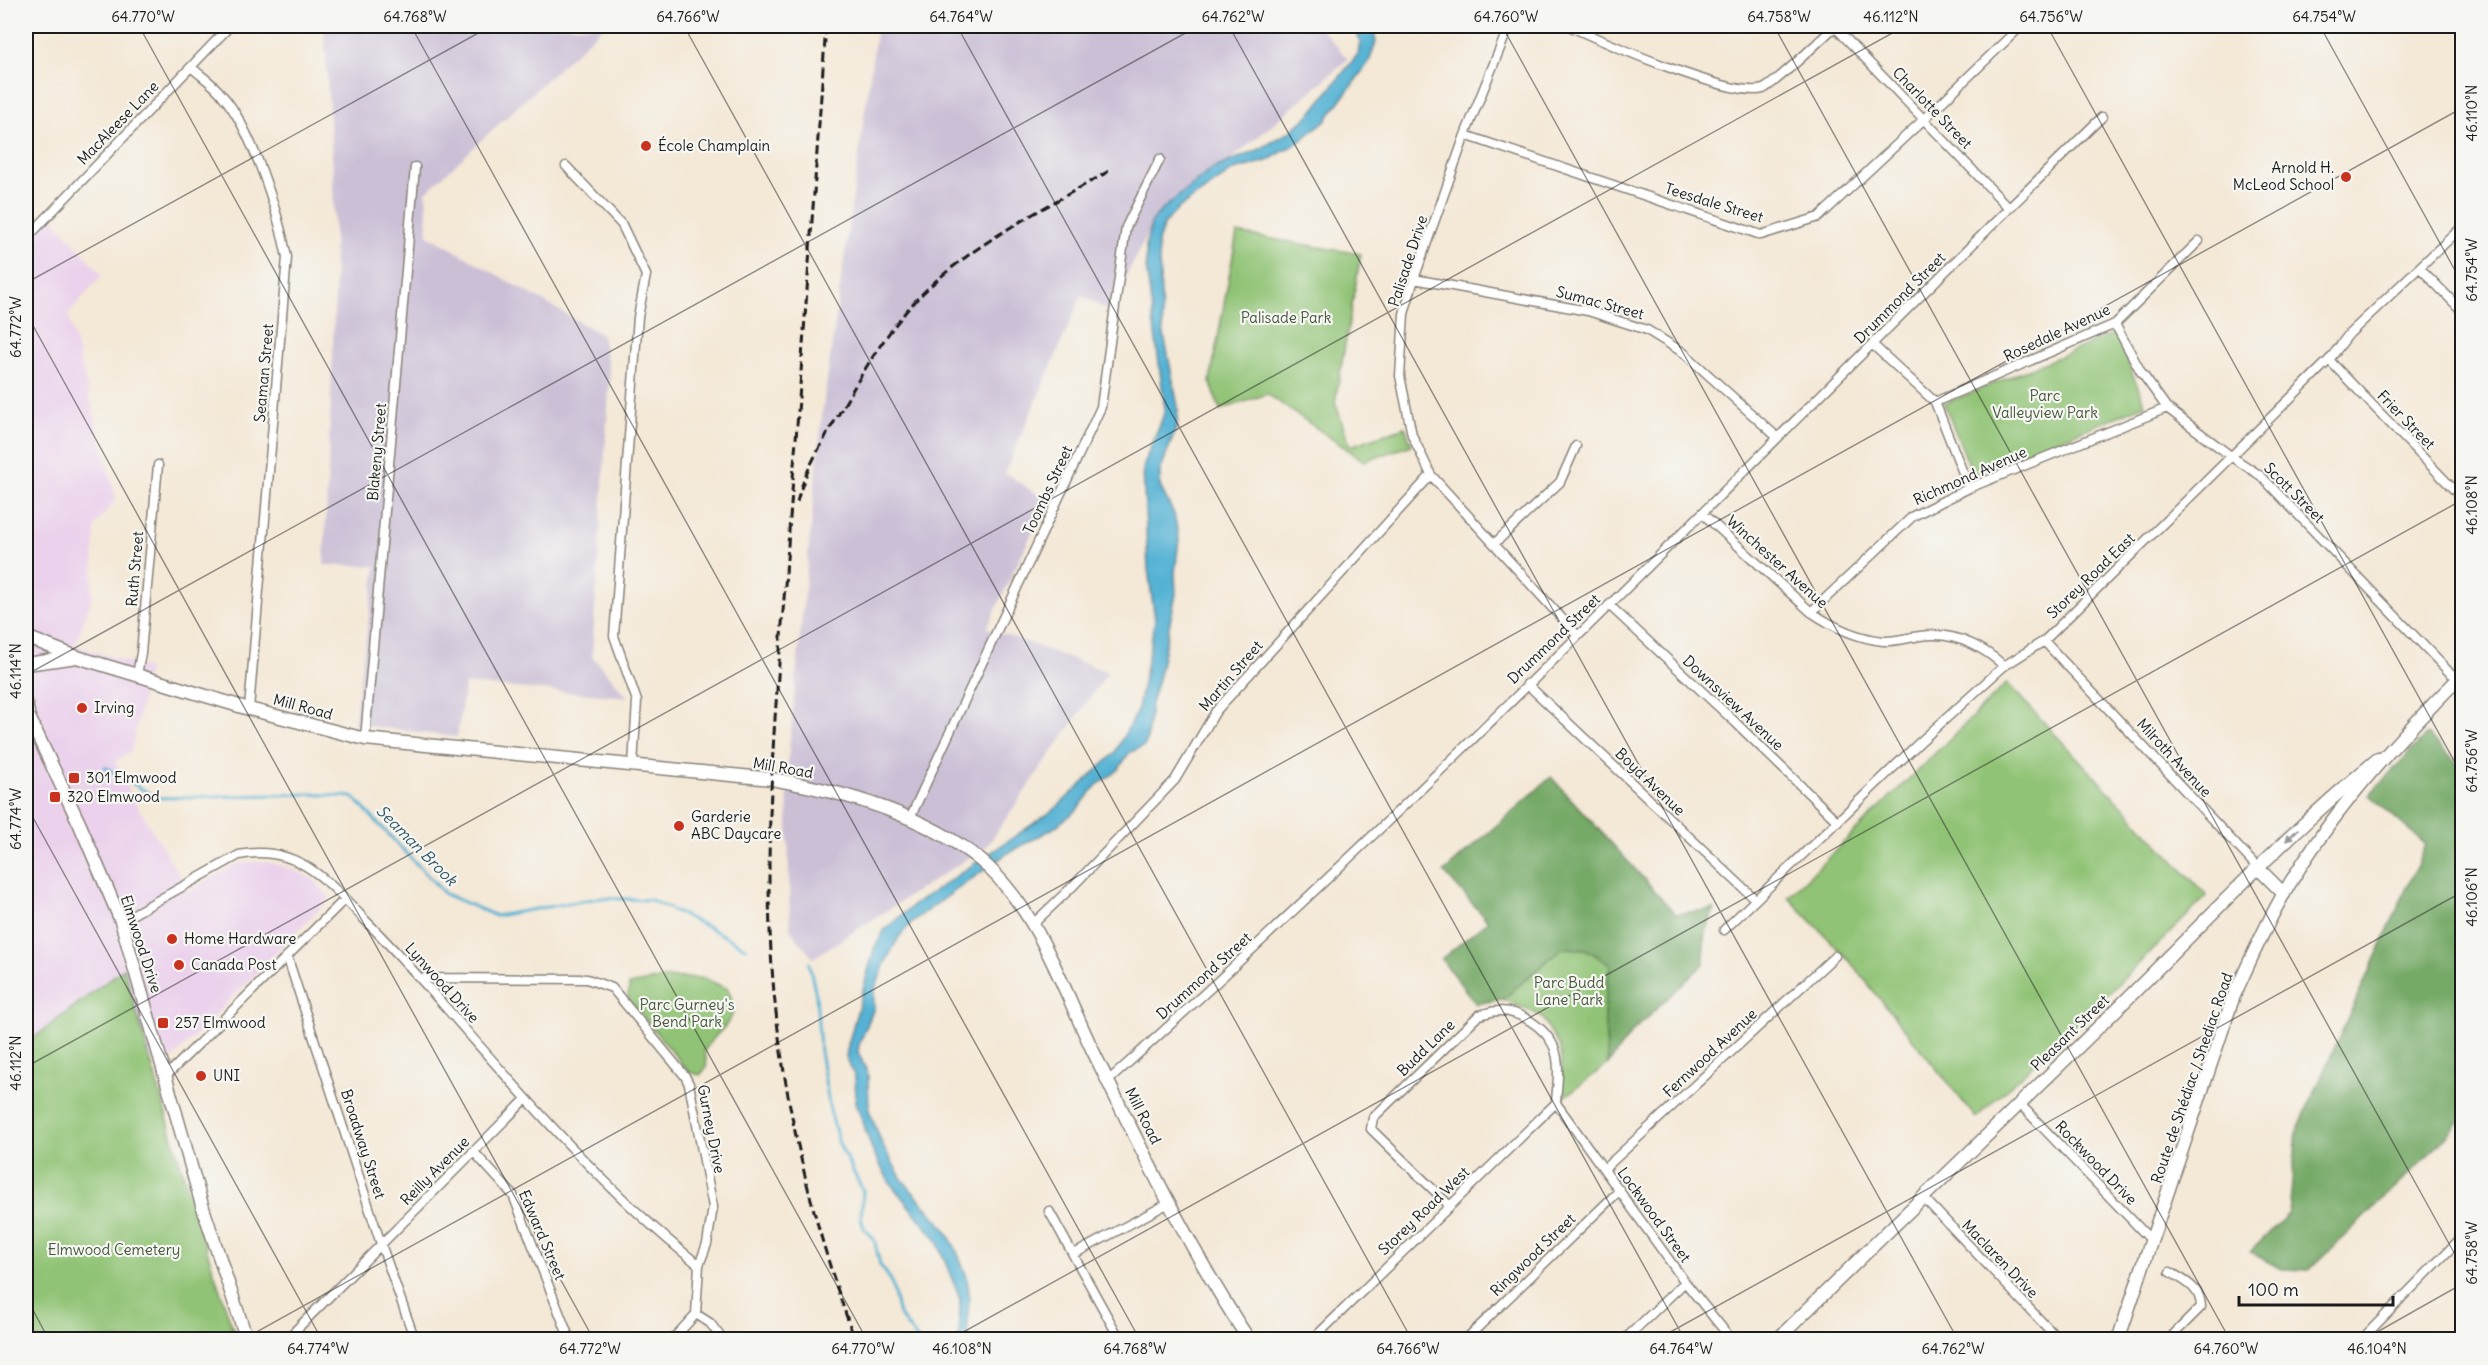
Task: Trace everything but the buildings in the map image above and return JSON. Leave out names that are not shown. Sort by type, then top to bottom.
[{"type":"street","name":"MacAleese Lane","points":[[26,239],[230,26]]},
{"type":"street","name":"Palisade Drive","points":[[1509,26],[1466,135],[1414,279],[1404,314],[1400,376],[1412,435],[1431,475],[1577,635]]},
{"type":"street","points":[[1569,26],[1620,50],[1740,90],[1764,89],[1835,26]]},
{"type":"street","name":"Charlotte Street","points":[[1835,26],[2009,208]]},
{"type":"street","name":"Teesdale Street","points":[[1466,135],[1761,235],[1819,217],[2021,26]]},
{"type":"street","name":"Seaman Street","points":[[191,67],[222,94],[243,124],[280,225],[287,257],[249,709]]},
{"type":"street","name":"Drummond Street","points":[[1108,1081],[1312,896],[1703,514],[1778,437],[2103,117]]},
{"type":"street","name":"Toombs Street","points":[[910,818],[1101,407],[1126,227],[1160,159]]},
{"type":"street","points":[[566,166],[622,225],[646,275],[638,317],[614,636],[637,701],[633,765]]},
{"type":"street","name":"Blakeny Street","points":[[364,740],[415,167]]},
{"type":"street","name":"Storey Road East","points":[[1724,930],[1918,743],[2004,666],[2044,641],[2330,360],[2349,334],[2463,227]]},
{"type":"street","name":"Rosedale Avenue","points":[[1935,402],[2115,324],[2199,241]]},
{"type":"street","points":[[2421,268],[2463,311]]},
{"type":"street","name":"Sumac Street","points":[[1414,279],[1588,311],[1647,330],[1684,353],[1778,437]]},
{"type":"street","name":"Scott Street","points":[[2115,324],[2141,372],[2167,408],[2261,476],[2450,673],[2462,677]]},
{"type":"street","points":[[1872,344],[1935,402],[1969,488]]},
{"type":"street","name":"Frier Street","points":[[2330,360],[2463,498]]},
{"type":"street","name":"Richmond Avenue","points":[[1811,612],[1913,516],[1969,488],[2167,408]]},
{"type":"street","points":[[1494,544],[1560,482],[1576,446]]},
{"type":"street","name":"Ruth Street","points":[[137,675],[141,654],[158,465]]},
{"type":"street","name":"Martin Street","points":[[1033,924],[1074,885],[1175,780],[1216,711],[1431,475]]},
{"type":"street","name":"Winchester Avenue","points":[[1703,514],[1811,612],[1829,625],[1885,641],[1934,634],[1970,642],[1996,658],[2004,666]]},
{"type":"street","name":"Downsview Avenue","points":[[1609,605],[1838,822]]},
{"type":"street","points":[[26,637],[77,657]]},
{"type":"street","name":"Milroth Avenue","points":[[2044,641],[2284,894]]},
{"type":"street","name":"Mill Road","points":[[26,664],[77,657],[249,709],[364,740],[633,765],[794,783],[910,818],[967,849],[1007,887],[1033,924],[1169,1203],[1249,1340]]},
{"type":"street","name":"Route de Shédiac / Shediac Road","points":[[2118,1340],[2233,998],[2257,946],[2284,894],[2322,835],[2387,752],[2462,677]]},
{"type":"street","name":"Boyd Avenue","points":[[1527,684],[1755,899]]},
{"type":"street","name":"Elmwood Drive","points":[[26,704],[27,718],[121,921],[202,1205],[247,1340]]},
{"type":"street","name":"Pleasant Street","points":[[1777,1340],[2327,801],[2387,752]]},
{"type":"street","name":"Lynwood Drive","points":[[121,921],[239,855],[257,852],[283,855],[312,870],[345,899],[420,978],[526,1099],[658,1233],[699,1265]]},
{"type":"street","points":[[166,1076],[345,899]]},
{"type":"street","name":"Broadway Street","points":[[287,956],[381,1244],[415,1340]]},
{"type":"street","name":"Fernwood Avenue","points":[[1604,1169],[1835,957]]},
{"type":"street","name":"Gurney Drive","points":[[420,978],[587,979],[612,988],[685,1076],[689,1084],[713,1208],[699,1265],[696,1314]]},
{"type":"street","name":"Budd Lane","points":[[1449,1205],[1371,1129],[1373,1118],[1479,1015],[1498,1011],[1522,1016],[1540,1028],[1554,1047],[1558,1072],[1556,1103]]},
{"type":"street","name":"Reilly Avenue","points":[[286,1340],[526,1099]]},
{"type":"street","name":"Lockwood Street","points":[[1556,1103],[1686,1282],[1732,1340]]},
{"type":"street","name":"Storey Road West","points":[[1312,1340],[1556,1103]]},
{"type":"street","name":"Rockwood Drive","points":[[2020,1104],[2152,1241]]},
{"type":"street","name":"Edward Street","points":[[473,1151],[513,1195],[570,1340]]},
{"type":"street","name":"Ringwood Street","points":[[1465,1340],[1620,1190]]},
{"type":"street","name":"Maclaren Drive","points":[[1923,1197],[2058,1340]]},
{"type":"street","points":[[1074,1254],[1169,1203]]},
{"type":"street","points":[[1049,1211],[1117,1334]]},
{"type":"street","points":[[2361,1340],[2463,1237]]},
{"type":"street","points":[[2168,1340],[2201,1307],[2201,1297],[2190,1284],[2170,1272]]},
{"type":"street","points":[[1624,1340],[1686,1282]]},
{"type":"street","points":[[672,1340],[696,1314],[710,1323],[723,1340]]},
{"type":"shaded area","points":[[324,26],[604,26],[426,192],[428,235],[602,335],[610,376],[592,656],[628,697],[465,684],[457,737],[354,724],[376,566],[324,565],[335,294],[333,169]]},
{"type":"shaded area","points":[[877,26],[1319,26],[1348,59],[1153,224],[1108,311],[1082,295],[1005,473],[1047,501],[987,628],[1108,672],[987,846],[813,958],[790,930],[787,770],[822,415]]},
{"type":"shaded area","points":[[51,216],[102,275],[68,314],[116,499],[95,526],[92,598],[75,645],[148,669],[131,752],[115,762],[132,797],[189,891],[236,864],[262,861],[286,867],[313,879],[330,898],[172,1059],[150,1060],[123,968],[26,1044],[26,245]]},
{"type":"green space","name":"Palisade Park","points":[[1237,233],[1361,254],[1335,402],[1350,446],[1405,427],[1412,445],[1364,461],[1267,394],[1220,410],[1210,381]]},
{"type":"green space","name":"Parc Valleyview Park","points":[[2116,333],[2145,405],[1973,475],[1944,404]]},
{"type":"green space","points":[[2007,683],[2207,896],[2111,991],[1976,1118],[1848,959],[1788,897]]},
{"type":"green space","points":[[2427,734],[2462,768],[2462,1119],[2430,1154],[2309,1270],[2281,1269],[2250,1252],[2289,1213],[2297,1131],[2426,845],[2369,795]]},
{"type":"green space","points":[[1551,777],[1676,914],[1714,909],[1704,938],[1704,964],[1634,1030],[1608,1064],[1604,1014],[1610,964],[1586,949],[1562,948],[1503,999],[1476,1004],[1441,959],[1488,921],[1444,872]]},
{"type":"green space","name":"Parc Budd Lane Park","points":[[1562,948],[1586,949],[1610,964],[1604,1014],[1608,1064],[1563,1098],[1560,1047],[1541,1016],[1503,999]]},
{"type":"green space","name":"Elmwood Cemetery","points":[[124,968],[193,1208],[236,1339],[26,1339],[26,1044]]},
{"type":"green space","name":"Parc Gurney's Bend Park","points":[[664,978],[704,978],[728,989],[733,1010],[731,1017],[704,1052],[706,1065],[700,1075],[689,1072],[628,999],[629,985]]},
{"type":"water","points":[[1350,26],[1369,26],[1373,29],[1376,42],[1369,62],[1327,119],[1299,142],[1267,161],[1234,170],[1179,208],[1164,224],[1158,242],[1163,329],[1178,407],[1177,426],[1160,472],[1160,486],[1174,514],[1179,539],[1175,573],[1176,594],[1151,704],[1147,740],[1144,746],[1129,753],[1118,770],[1096,786],[1076,811],[1052,829],[1008,853],[913,921],[899,937],[885,963],[874,992],[874,1008],[858,1052],[868,1074],[869,1110],[883,1146],[902,1179],[945,1229],[956,1249],[967,1277],[969,1293],[967,1339],[959,1339],[960,1299],[936,1239],[890,1183],[873,1152],[856,1103],[855,1077],[846,1057],[874,949],[885,929],[915,904],[1055,809],[1114,754],[1138,709],[1155,620],[1148,569],[1143,469],[1165,409],[1146,266],[1146,244],[1152,220],[1212,169],[1260,149],[1291,131],[1311,113],[1358,54],[1360,41],[1356,30]]},
{"type":"waterway","name":"Seaman Brook","points":[[105,767],[157,798],[310,794],[353,797],[445,894],[496,916],[599,898],[651,900],[746,948]]},
{"type":"waterway","name":"Seaman Brook","points":[[809,963],[816,995],[820,1051],[830,1110],[839,1144],[863,1191],[861,1219],[864,1228],[874,1239],[880,1265],[891,1280],[899,1315],[918,1340]]},
{"type":"railway","points":[[826,26],[774,730],[771,780],[770,930],[779,1035],[796,1138],[822,1240],[855,1340]]},
{"type":"railway","points":[[797,502],[815,456],[858,381],[888,335],[923,293],[944,274],[989,241],[1109,171]]},
{"type":"place","name":"École Champlain","points":[[646,146]]},
{"type":"place","name":"Arnold H. McLeod School","points":[[2346,177]]},
{"type":"place","name":"Irving","points":[[82,708]]},
{"type":"place","name":"301 Elmwood","points":[[74,778]]},
{"type":"place","name":"320 Elmwood","points":[[55,797]]},
{"type":"place","name":"Garderie ABC Daycare","points":[[679,826]]},
{"type":"place","name":"Home Hardware","points":[[172,939]]},
{"type":"place","name":"Canada Post","points":[[179,965]]},
{"type":"place","name":"257 Elmwood","points":[[163,1023]]},
{"type":"place","name":"UNI","points":[[201,1076]]}]
